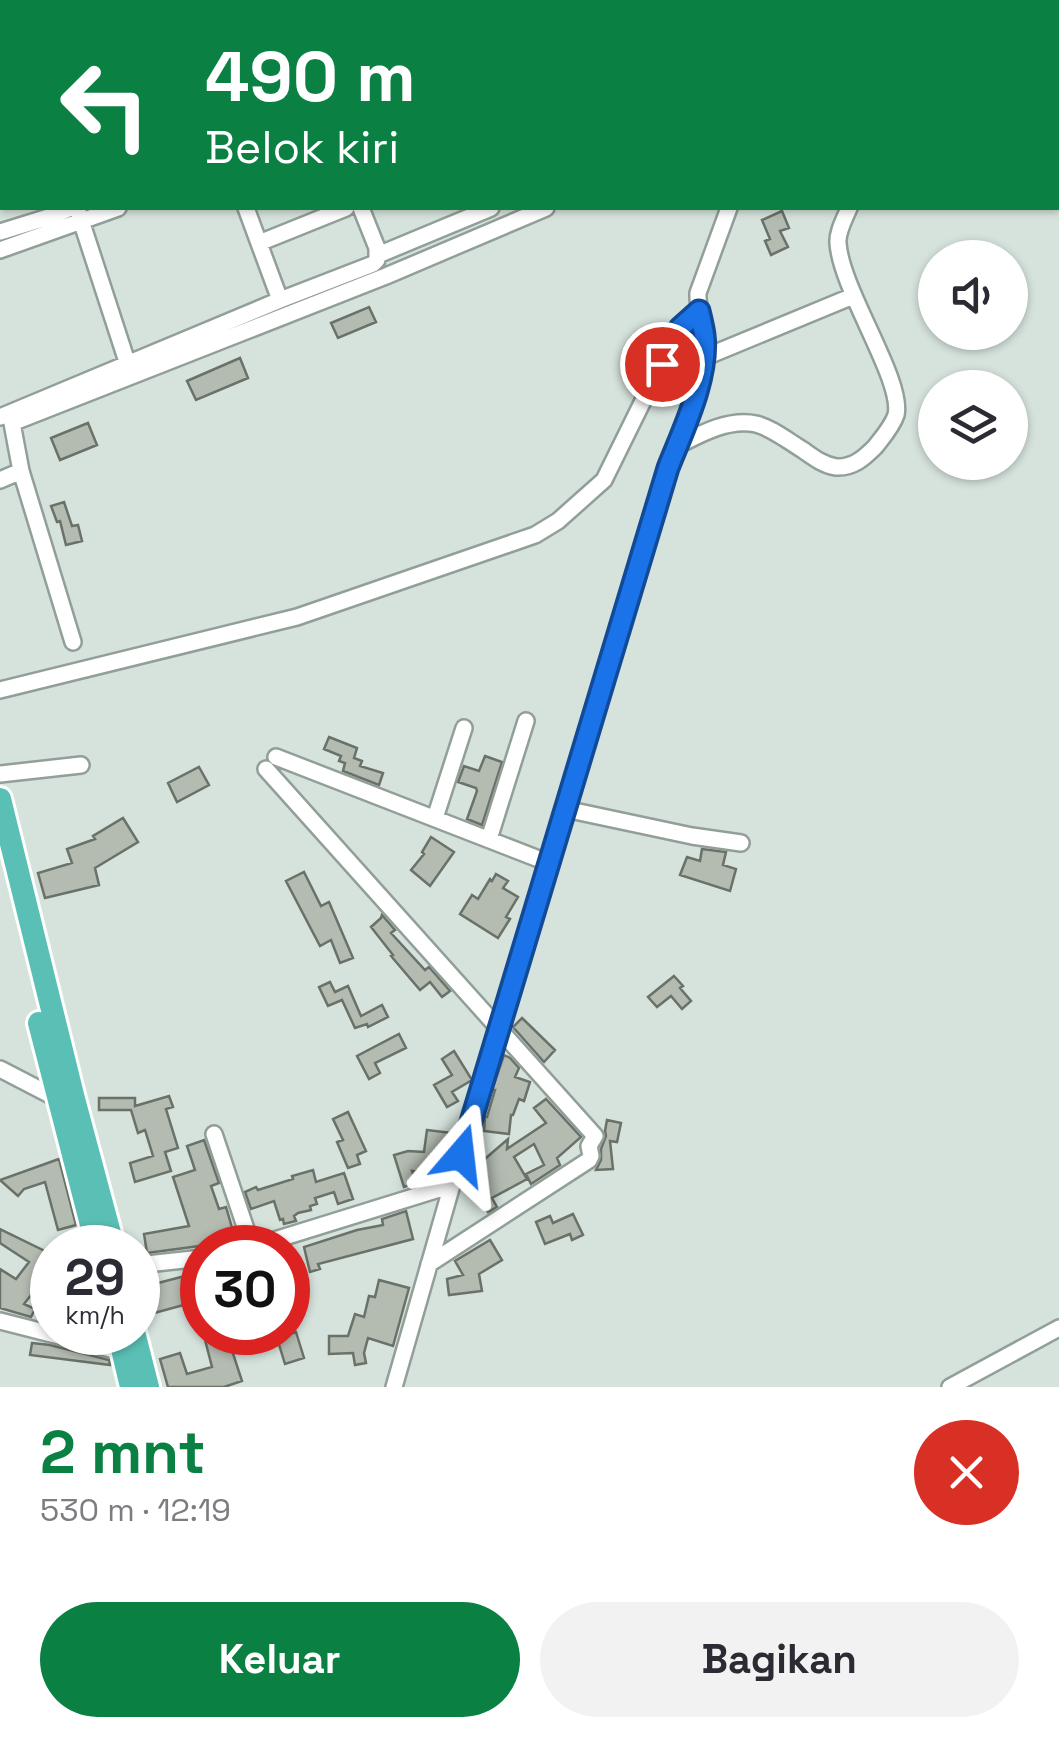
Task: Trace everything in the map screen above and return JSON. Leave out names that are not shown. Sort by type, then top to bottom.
[{"type":"highway","points":[[0,799],[4,850],[58,1099],[106,1225]]},
{"type":"highway","points":[[4,850],[84,1165],[93,1225]]},
{"type":"highway","points":[[129,1355],[131,1387]]},
{"type":"highway","points":[[134,1355],[148,1387]]},
{"type":"street","points":[[247,210],[280,300]]},
{"type":"street","points":[[259,243],[341,210]]},
{"type":"street","points":[[363,210],[378,255]]},
{"type":"street","points":[[0,417],[386,276],[541,210]]},
{"type":"street","points":[[394,1387],[549,862],[691,410],[704,358],[705,338],[697,302],[700,281],[727,210]]},
{"type":"street","points":[[677,446],[708,430],[754,424],[776,433],[827,466],[842,467],[866,456],[887,432],[896,414],[894,392],[853,296],[837,240],[848,210]]},
{"type":"street","points":[[0,232],[77,212]]},
{"type":"street","points":[[0,250],[77,212]]},
{"type":"street","points":[[77,212],[129,369]]},
{"type":"street","points":[[73,642],[21,471],[12,423],[280,300],[373,264],[378,255],[465,212]]},
{"type":"street","points":[[704,358],[853,296]]},
{"type":"street","points":[[0,690],[297,617],[536,535],[604,480],[676,334],[699,311]]},
{"type":"street","points":[[0,480],[21,471]]},
{"type":"street","points":[[490,839],[526,720]]},
{"type":"street","points":[[434,818],[464,728]]},
{"type":"street","points":[[430,1264],[591,1158],[589,1148],[594,1134],[498,1032],[271,763],[549,862]]},
{"type":"street","points":[[0,774],[82,765]]},
{"type":"street","points":[[566,809],[741,843]]},
{"type":"street","points":[[0,1070],[58,1099]]},
{"type":"street","points":[[214,1134],[244,1225]]},
{"type":"street","points":[[310,1229],[452,1186]]},
{"type":"street","points":[[0,1322],[30,1327]]},
{"type":"street","points":[[950,1387],[1059,1328]]},
{"type":"building","points":[[782,211],[789,228],[780,231],[788,247],[771,255],[765,241],[770,239],[762,220]]},
{"type":"building","points":[[369,307],[376,322],[338,338],[331,323]]},
{"type":"building","points":[[240,358],[248,378],[196,400],[187,381]]},
{"type":"building","points":[[88,423],[97,445],[60,460],[51,438]]},
{"type":"building","points":[[64,502],[72,526],[78,525],[82,541],[66,545],[60,521],[57,522],[51,506]]},
{"type":"building","points":[[329,737],[357,748],[354,758],[362,761],[360,766],[383,773],[379,785],[343,771],[345,763],[339,761],[341,756],[324,749]]},
{"type":"building","points":[[485,756],[502,762],[482,825],[467,819],[476,788],[458,782],[464,766],[479,771]]},
{"type":"building","points":[[199,767],[209,785],[177,802],[168,783]]},
{"type":"building","points":[[123,818],[138,842],[95,868],[99,885],[45,898],[38,873],[72,863],[67,849],[95,839],[93,836]]},
{"type":"building","points":[[431,837],[454,852],[430,886],[411,870]]},
{"type":"building","points":[[702,849],[726,852],[723,865],[736,869],[730,891],[680,875],[687,857],[700,861]]},
{"type":"building","points":[[304,872],[321,906],[329,902],[353,958],[340,963],[331,940],[320,946],[286,881]]},
{"type":"building","points":[[496,874],[508,881],[503,888],[518,897],[498,938],[460,914],[472,895],[478,899]]},
{"type":"building","points":[[382,915],[395,930],[391,933],[450,991],[442,997],[430,982],[420,990],[371,927]]},
{"type":"building","points":[[674,976],[691,1001],[682,1009],[671,996],[657,1007],[648,997]]},
{"type":"building","points":[[330,982],[335,992],[348,986],[361,1016],[382,1005],[388,1017],[368,1027],[367,1024],[355,1028],[342,1000],[328,1006],[319,987]]},
{"type":"building","points":[[522,1018],[555,1050],[544,1062],[513,1027]]},
{"type":"building","points":[[399,1034],[406,1048],[375,1063],[380,1073],[369,1079],[357,1056]]},
{"type":"building","points":[[454,1051],[472,1080],[452,1092],[458,1101],[447,1107],[434,1085],[452,1075],[442,1059]]},
{"type":"building","points":[[504,1055],[519,1068],[515,1077],[530,1082],[524,1101],[519,1099],[511,1115],[509,1134],[484,1131]]},
{"type":"building","points":[[169,1096],[173,1107],[166,1109],[178,1148],[165,1152],[171,1171],[135,1182],[130,1163],[153,1156],[145,1130],[138,1133],[131,1110],[99,1110],[99,1098],[135,1098],[135,1106]]},
{"type":"building","points":[[546,1099],[581,1137],[557,1158],[560,1165],[531,1184],[526,1174],[544,1165],[534,1144],[514,1157],[527,1179],[492,1198],[497,1207],[488,1212],[466,1182],[483,1169],[479,1164],[508,1139],[507,1149],[546,1123],[534,1108]]},
{"type":"building","points":[[348,1112],[366,1151],[357,1155],[360,1164],[348,1168],[337,1142],[343,1140],[333,1119]]},
{"type":"building","points":[[607,1120],[621,1123],[617,1142],[610,1141],[613,1169],[596,1170],[601,1160]]},
{"type":"building","points":[[427,1130],[452,1133],[444,1174],[412,1171],[416,1183],[404,1187],[394,1155],[424,1152]]},
{"type":"building","points":[[204,1140],[219,1183],[211,1186],[219,1209],[226,1207],[231,1225],[189,1225],[173,1177],[195,1170],[187,1146]]},
{"type":"building","points":[[59,1159],[76,1225],[57,1225],[45,1182],[24,1189],[18,1196],[0,1180]]},
{"type":"building","points":[[313,1170],[316,1182],[344,1173],[353,1199],[338,1204],[334,1192],[315,1198],[317,1204],[310,1206],[311,1210],[298,1213],[294,1216],[296,1221],[284,1224],[274,1201],[251,1209],[245,1192]]},
{"type":"building","points":[[406,1211],[413,1239],[318,1264],[320,1269],[310,1272],[310,1245],[383,1225],[382,1219]]},
{"type":"building","points":[[573,1214],[583,1235],[572,1240],[570,1234],[545,1244],[536,1222],[550,1216],[553,1223]]},
{"type":"building","points":[[180,1228],[180,1249],[160,1251],[160,1231]]},
{"type":"building","points":[[0,1229],[30,1244],[30,1296],[24,1304],[30,1307],[30,1317],[0,1308],[0,1269],[16,1279],[29,1262],[0,1243]]},
{"type":"building","points":[[490,1240],[502,1260],[479,1274],[482,1291],[449,1295],[447,1279],[463,1275],[455,1261]]},
{"type":"building","points":[[180,1277],[180,1306],[160,1311],[160,1282]]},
{"type":"building","points":[[379,1280],[409,1288],[393,1346],[368,1338],[366,1363],[355,1365],[353,1353],[329,1354],[329,1336],[348,1336],[355,1314],[364,1317],[369,1296],[375,1297]]},
{"type":"building","points":[[180,1353],[187,1374],[212,1367],[209,1355],[234,1355],[242,1381],[224,1387],[168,1387],[160,1359]]},
{"type":"building","points":[[30,1355],[89,1355],[109,1360],[110,1365]]},
{"type":"building","points":[[282,1355],[303,1355],[304,1358],[285,1364]]},
{"type":"route","points":[[461,1155],[668,468],[691,410],[703,367],[705,338],[699,311],[680,328],[662,364]]}]
